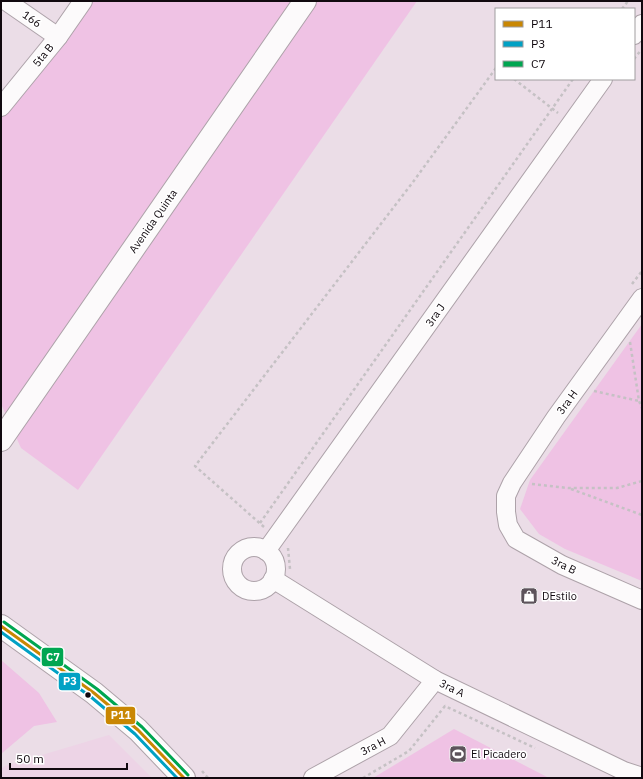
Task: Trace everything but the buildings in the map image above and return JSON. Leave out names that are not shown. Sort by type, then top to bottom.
[{"type":"main road","name":"Avenida Quinta","points":[[1,440],[305,1]]},
{"type":"main road","points":[[1,626],[100,697],[138,730],[184,778]]},
{"type":"street","name":"166","points":[[6,1],[58,37]]},
{"type":"street","name":"5ta B","points":[[1,107],[58,37],[83,1]]},
{"type":"street","points":[[635,34],[642,24]]},
{"type":"street","name":"3ra J","points":[[277,546],[602,80]]},
{"type":"street","name":"3ra H","points":[[506,512],[506,496],[512,483],[627,319],[635,294]]},
{"type":"street","name":"3ra B","points":[[506,512],[508,524],[516,539],[562,565],[642,600]]},
{"type":"street","points":[[277,546],[274,561],[276,567],[273,579],[269,585],[256,591],[248,590],[242,587],[233,575],[232,569],[237,556],[242,552],[254,548],[277,546]]},
{"type":"street","name":"3ra A","points":[[273,579],[435,680],[624,775],[642,777]]},
{"type":"street","name":"3ra H","points":[[313,778],[390,736],[435,680]]},
{"type":"path","points":[[635,58],[642,48]]},
{"type":"path","points":[[297,574],[290,569],[277,546],[260,523],[195,466],[413,182],[495,69]]},
{"type":"path","points":[[515,80],[571,123]]},
{"type":"path","points":[[260,523],[572,80]]},
{"type":"path","points":[[635,294],[642,271]]},
{"type":"path","points":[[627,319],[639,401],[642,408]]},
{"type":"path","points":[[578,387],[639,401]]},
{"type":"path","points":[[512,483],[568,488],[617,488],[642,481]]},
{"type":"path","points":[[568,488],[642,515]]},
{"type":"path","points":[[364,778],[409,751],[444,706],[535,749]]},
{"type":"shaded area","points":[[83,1],[417,1],[78,490],[21,448],[1,404],[1,107]]},
{"type":"shaded area","points":[[642,324],[642,581],[565,549],[539,534],[520,509],[530,480]]},
{"type":"shaded area","points":[[1,660],[39,693],[57,722],[34,726],[1,754]]},
{"type":"shaded area","name":"El Picadero","points":[[454,729],[549,778],[373,778]]},
{"type":"shaded area","points":[[109,735],[152,778],[1,778],[1,769],[5,766]]},
{"type":"transit line","name":"C7","points":[[4,622],[97,689],[142,727],[188,775]]},
{"type":"transit line","name":"P11","points":[[1,626],[94,693],[138,730],[184,778]]},
{"type":"transit line","name":"P3","points":[[1,632],[91,697],[135,734],[177,778]]},
{"type":"place","name":"DEstilo","points":[[529,596]]},
{"type":"place","name":"El Picadero","points":[[458,754]]}]
